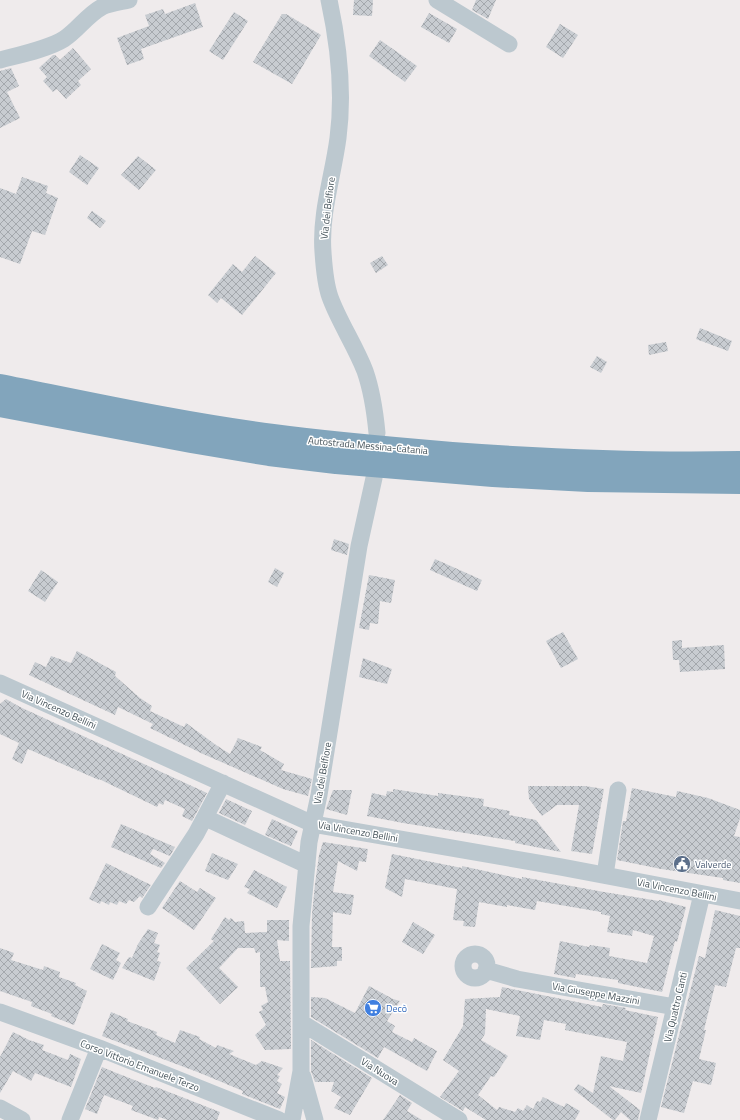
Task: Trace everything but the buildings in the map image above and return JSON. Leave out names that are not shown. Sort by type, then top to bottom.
[{"type":"highway","name":"Autostrada Messina-Catania","points":[[0,385],[192,422],[271,435],[340,443],[494,456],[572,460],[678,463],[740,462]]},
{"type":"highway","name":"Autostrada Messina-Catania","points":[[0,406],[191,442],[269,455],[336,463],[493,476],[588,481],[740,483]]},
{"type":"street","points":[[0,60],[52,45],[74,32],[102,7],[129,0]]},
{"type":"street","name":"Via dei Belfiore","points":[[329,0],[336,33],[340,66],[340,100],[338,137],[323,222],[322,251],[325,276],[330,296],[364,370],[374,404],[378,433]]},
{"type":"street","points":[[437,0],[509,44]]},
{"type":"street","name":"Via dei Belfiore","points":[[302,1071],[301,926],[307,865],[360,546],[374,478]]},
{"type":"street","name":"Via Vincenzo Bellini","points":[[0,683],[313,824],[605,875],[740,901]]},
{"type":"street","points":[[148,907],[206,818],[223,783]]},
{"type":"street","points":[[605,875],[618,790]]},
{"type":"street","points":[[206,818],[307,865]]},
{"type":"street","name":"Via Quattro Canti","points":[[648,1120],[702,894]]},
{"type":"street","name":"Via Giuseppe Mazzini","points":[[486,970],[517,979],[675,1007]]},
{"type":"street","name":"Corso Vittorio Emanuele Terzo","points":[[0,1012],[99,1048],[279,1120]]},
{"type":"street","name":"Via Nuova","points":[[302,1023],[459,1120]]},
{"type":"street","points":[[70,1120],[99,1048]]},
{"type":"street","points":[[292,1120],[302,1071]]},
{"type":"street","points":[[302,1071],[315,1120]]},
{"type":"street","points":[[0,1108],[22,1120]]},
{"type":"place","name":"Valverde","points":[[682,864]]},
{"type":"place","name":"Decò","points":[[373,1008]]}]
